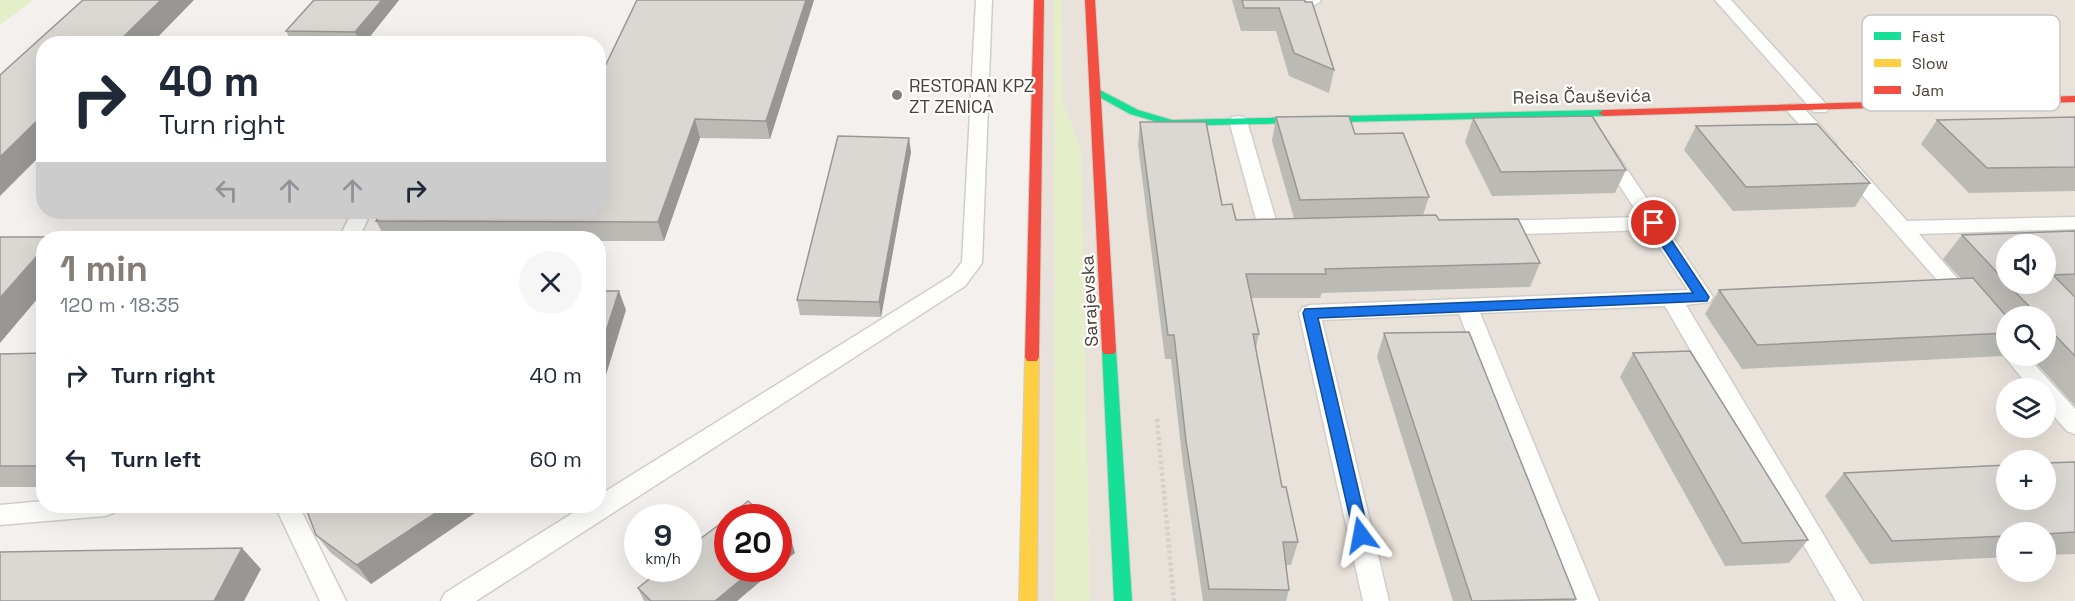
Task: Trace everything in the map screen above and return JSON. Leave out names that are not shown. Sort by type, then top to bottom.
[{"type":"main road","points":[[1028,601],[1039,0]]},
{"type":"main road","name":"Sarajevska","points":[[1090,0],[1123,601]]},
{"type":"main road","name":"Reisa Čauševića","points":[[1096,92],[1134,112],[1171,123],[1862,107]]},
{"type":"main road","name":"Reisa Čauševića","points":[[2060,100],[2075,99]]},
{"type":"lane","points":[[606,504],[958,281],[972,263],[984,0]]},
{"type":"lane","points":[[1723,0],[1820,108]]},
{"type":"lane","points":[[1795,109],[1966,299],[1936,292]]},
{"type":"lane","points":[[1581,114],[1703,297]]},
{"type":"lane","points":[[1238,121],[1270,234],[1306,233]]},
{"type":"lane","points":[[1474,228],[1654,223]]},
{"type":"lane","points":[[1903,228],[2075,223]]},
{"type":"lane","points":[[1376,601],[1310,313],[1726,297]]},
{"type":"lane","points":[[1671,298],[1850,601]]},
{"type":"lane","points":[[1466,306],[1586,601]]},
{"type":"lane","points":[[2024,366],[2034,378]]},
{"type":"lane","points":[[2056,403],[2075,425]]},
{"type":"lane","points":[[0,515],[36,512]]},
{"type":"lane","points":[[290,513],[333,601]]},
{"type":"lane","points":[[454,601],[593,513]]},
{"type":"shaded area","points":[[1039,0],[2075,0],[2075,601],[1027,601]]},
{"type":"green space","points":[[0,0],[33,0],[0,25]]},
{"type":"green space","points":[[1054,0],[1062,0],[1063,103],[1081,148],[1090,601],[1055,601]]},
{"type":"building","points":[[83,0],[161,0],[124,36],[43,36]]},
{"type":"building","points":[[314,0],[382,0],[355,32],[286,31]]},
{"type":"building","points":[[637,0],[806,0],[766,121],[695,119],[658,222],[376,221],[377,219],[606,219],[606,64]]},
{"type":"building","points":[[1242,0],[1312,2],[1334,70],[1294,53],[1279,8],[1244,8]]},
{"type":"building","points":[[36,42],[36,122],[0,157],[0,75]]},
{"type":"building","points":[[1349,116],[1355,134],[1403,133],[1429,197],[1300,200],[1276,117]]},
{"type":"building","points":[[1592,116],[1626,170],[1501,172],[1473,118]]},
{"type":"building","points":[[2075,117],[2075,167],[1987,168],[1937,120]]},
{"type":"building","points":[[1140,122],[1206,122],[1222,205],[1232,204],[1236,220],[1436,215],[1439,220],[1518,219],[1540,263],[1325,269],[1326,274],[1246,274],[1259,334],[1253,334],[1282,487],[1286,487],[1298,542],[1283,542],[1289,590],[1209,589],[1186,441],[1174,335],[1168,335]]},
{"type":"building","points":[[1817,124],[1870,183],[1746,187],[1696,126]]},
{"type":"building","points":[[838,136],[909,138],[879,302],[797,300]]},
{"type":"building","points":[[2075,231],[2075,274],[2056,275],[2056,234],[1996,234],[1996,271],[1962,235]]},
{"type":"building","points":[[0,237],[36,237],[36,257],[0,298]]},
{"type":"building","points":[[1973,278],[1997,306],[1996,334],[1757,345],[1719,290]]},
{"type":"building","points":[[2056,278],[2075,297],[2075,356],[2056,336],[2056,306],[2029,306],[2017,294],[2056,294]]},
{"type":"building","points":[[606,291],[619,291],[606,331]]},
{"type":"building","points":[[1469,332],[1576,599],[1472,601],[1384,333]]},
{"type":"building","points":[[1690,351],[1808,540],[1742,543],[1633,353]]},
{"type":"building","points":[[36,353],[36,466],[0,466],[0,354]]},
{"type":"building","points":[[2075,462],[2075,532],[2056,533],[2056,522],[1996,522],[1996,536],[1892,541],[1844,473],[1996,466],[1996,510],[2056,510],[2056,463]]},
{"type":"building","points":[[308,513],[435,513],[357,565],[316,535]]},
{"type":"building","points":[[714,528],[714,582],[738,582],[715,601],[651,601],[638,588],[646,582],[702,582],[702,538]]},
{"type":"building","points":[[242,548],[214,601],[0,601],[0,552]]},
{"type":"traffic: fast","points":[[1096,91],[1134,112],[1171,123],[1604,113]]},
{"type":"traffic: fast","points":[[1109,350],[1123,601]]},
{"type":"traffic: slow","points":[[1028,601],[1032,357]]},
{"type":"traffic: jam","points":[[1032,357],[1039,0]]},
{"type":"traffic: jam","points":[[1090,0],[1109,350]]},
{"type":"traffic: jam","points":[[2060,99],[2075,99]]},
{"type":"traffic: jam","points":[[1604,113],[1862,105]]},
{"type":"place","name":"RESTORAN KPZ ZT ZENICA","points":[[897,95]]},
{"type":"route","points":[[1361,535],[1310,313],[1703,297],[1654,223]]}]
